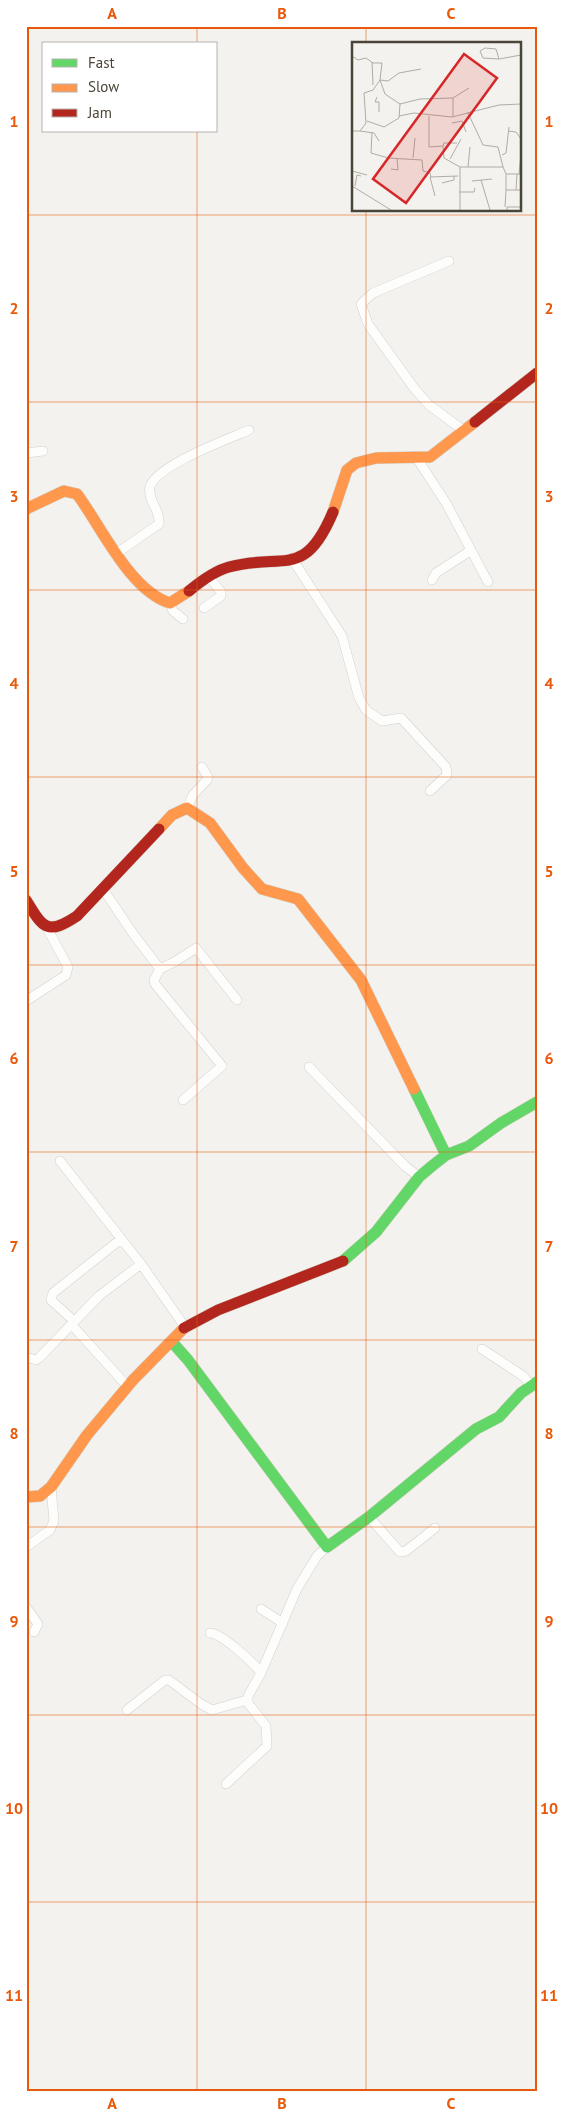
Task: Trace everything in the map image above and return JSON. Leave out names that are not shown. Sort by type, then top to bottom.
[{"type":"street","points":[[449,261],[372,293],[361,304],[368,324],[414,388],[429,405],[463,430]]},
{"type":"street","points":[[26,509],[56,493],[64,491],[73,492],[80,497],[117,553],[155,598],[161,602],[170,603],[209,577],[228,567],[293,560],[311,549],[332,516],[347,470],[352,465],[379,458],[418,460],[436,453],[463,430],[517,391],[537,373]]},
{"type":"street","points":[[117,553],[159,524],[160,519],[150,491],[150,485],[161,472],[248,430]]},
{"type":"street","points":[[26,453],[43,451]]},
{"type":"street","points":[[418,460],[446,503],[488,582]]},
{"type":"street","points":[[432,580],[436,573],[470,551]]},
{"type":"street","points":[[293,560],[342,636],[359,698],[366,710],[382,721],[401,718],[446,766],[447,775],[430,791]]},
{"type":"street","points":[[204,608],[220,596],[221,592],[209,577]]},
{"type":"street","points":[[170,603],[173,611],[183,620]]},
{"type":"street","points":[[187,808],[193,795],[206,780],[206,774],[202,767]]},
{"type":"street","points":[[47,928],[54,930],[59,928],[77,916],[165,821],[178,810],[187,808],[199,812],[225,840],[247,872],[264,891],[287,893],[298,899],[349,962],[379,1013],[446,1155]]},
{"type":"street","points":[[103,889],[160,969]]},
{"type":"street","points":[[26,900],[47,928],[68,967],[66,975],[26,1001]]},
{"type":"street","points":[[183,1100],[222,1066],[155,984],[156,975],[160,969],[176,962],[196,948],[238,1000]]},
{"type":"street","points":[[309,1067],[405,1166],[419,1177]]},
{"type":"street","points":[[26,1497],[40,1496],[51,1487],[87,1435],[128,1387],[185,1327],[218,1310],[346,1259],[366,1243],[385,1222],[419,1177],[446,1155],[469,1146],[501,1123],[537,1102]]},
{"type":"street","points":[[60,1161],[141,1264],[185,1327]]},
{"type":"street","points":[[121,1239],[53,1293],[51,1300],[128,1387]]},
{"type":"street","points":[[26,1357],[36,1360],[39,1358],[104,1292],[141,1264]]},
{"type":"street","points":[[172,1342],[188,1360],[327,1547]]},
{"type":"street","points":[[126,1710],[165,1680],[169,1680],[212,1710],[247,1700],[261,1673],[282,1623],[317,1556],[453,1450],[464,1438],[499,1417],[534,1384],[513,1368],[482,1349]]},
{"type":"street","points":[[26,1547],[50,1530],[54,1521],[51,1487]]},
{"type":"street","points":[[369,1517],[400,1552],[406,1551],[435,1528]]},
{"type":"street","points":[[26,1607],[38,1624],[34,1632]]},
{"type":"street","points":[[261,1609],[282,1623]]},
{"type":"street","points":[[210,1633],[217,1633],[235,1651],[248,1658],[261,1673]]},
{"type":"street","points":[[226,1784],[267,1746],[266,1726],[247,1700]]},
{"type":"traffic: fast","points":[[414,1089],[446,1155]]},
{"type":"traffic: fast","points":[[343,1261],[376,1232],[419,1177],[432,1166],[446,1155],[469,1146],[501,1123],[537,1102]]},
{"type":"traffic: fast","points":[[172,1342],[188,1360],[327,1547],[369,1517],[476,1429],[499,1417],[521,1393],[537,1382]]},
{"type":"traffic: slow","points":[[333,512],[347,470],[356,463],[376,458],[430,457],[475,422]]},
{"type":"traffic: slow","points":[[26,509],[64,491],[77,494],[129,572],[142,585],[156,596],[170,603],[189,591]]},
{"type":"traffic: slow","points":[[159,829],[172,815],[187,808],[210,823],[243,868],[262,889],[298,899],[361,980],[414,1089]]},
{"type":"traffic: slow","points":[[26,1497],[40,1496],[51,1487],[87,1435],[133,1380],[184,1328]]},
{"type":"traffic: jam","points":[[475,422],[537,373]]},
{"type":"traffic: jam","points":[[189,591],[203,580],[229,567],[248,563],[290,560],[302,556],[312,548],[322,534],[333,512]]},
{"type":"traffic: jam","points":[[26,900],[37,917],[47,926],[59,926],[67,922],[77,916],[159,829]]},
{"type":"traffic: jam","points":[[184,1328],[218,1310],[343,1261]]}]
